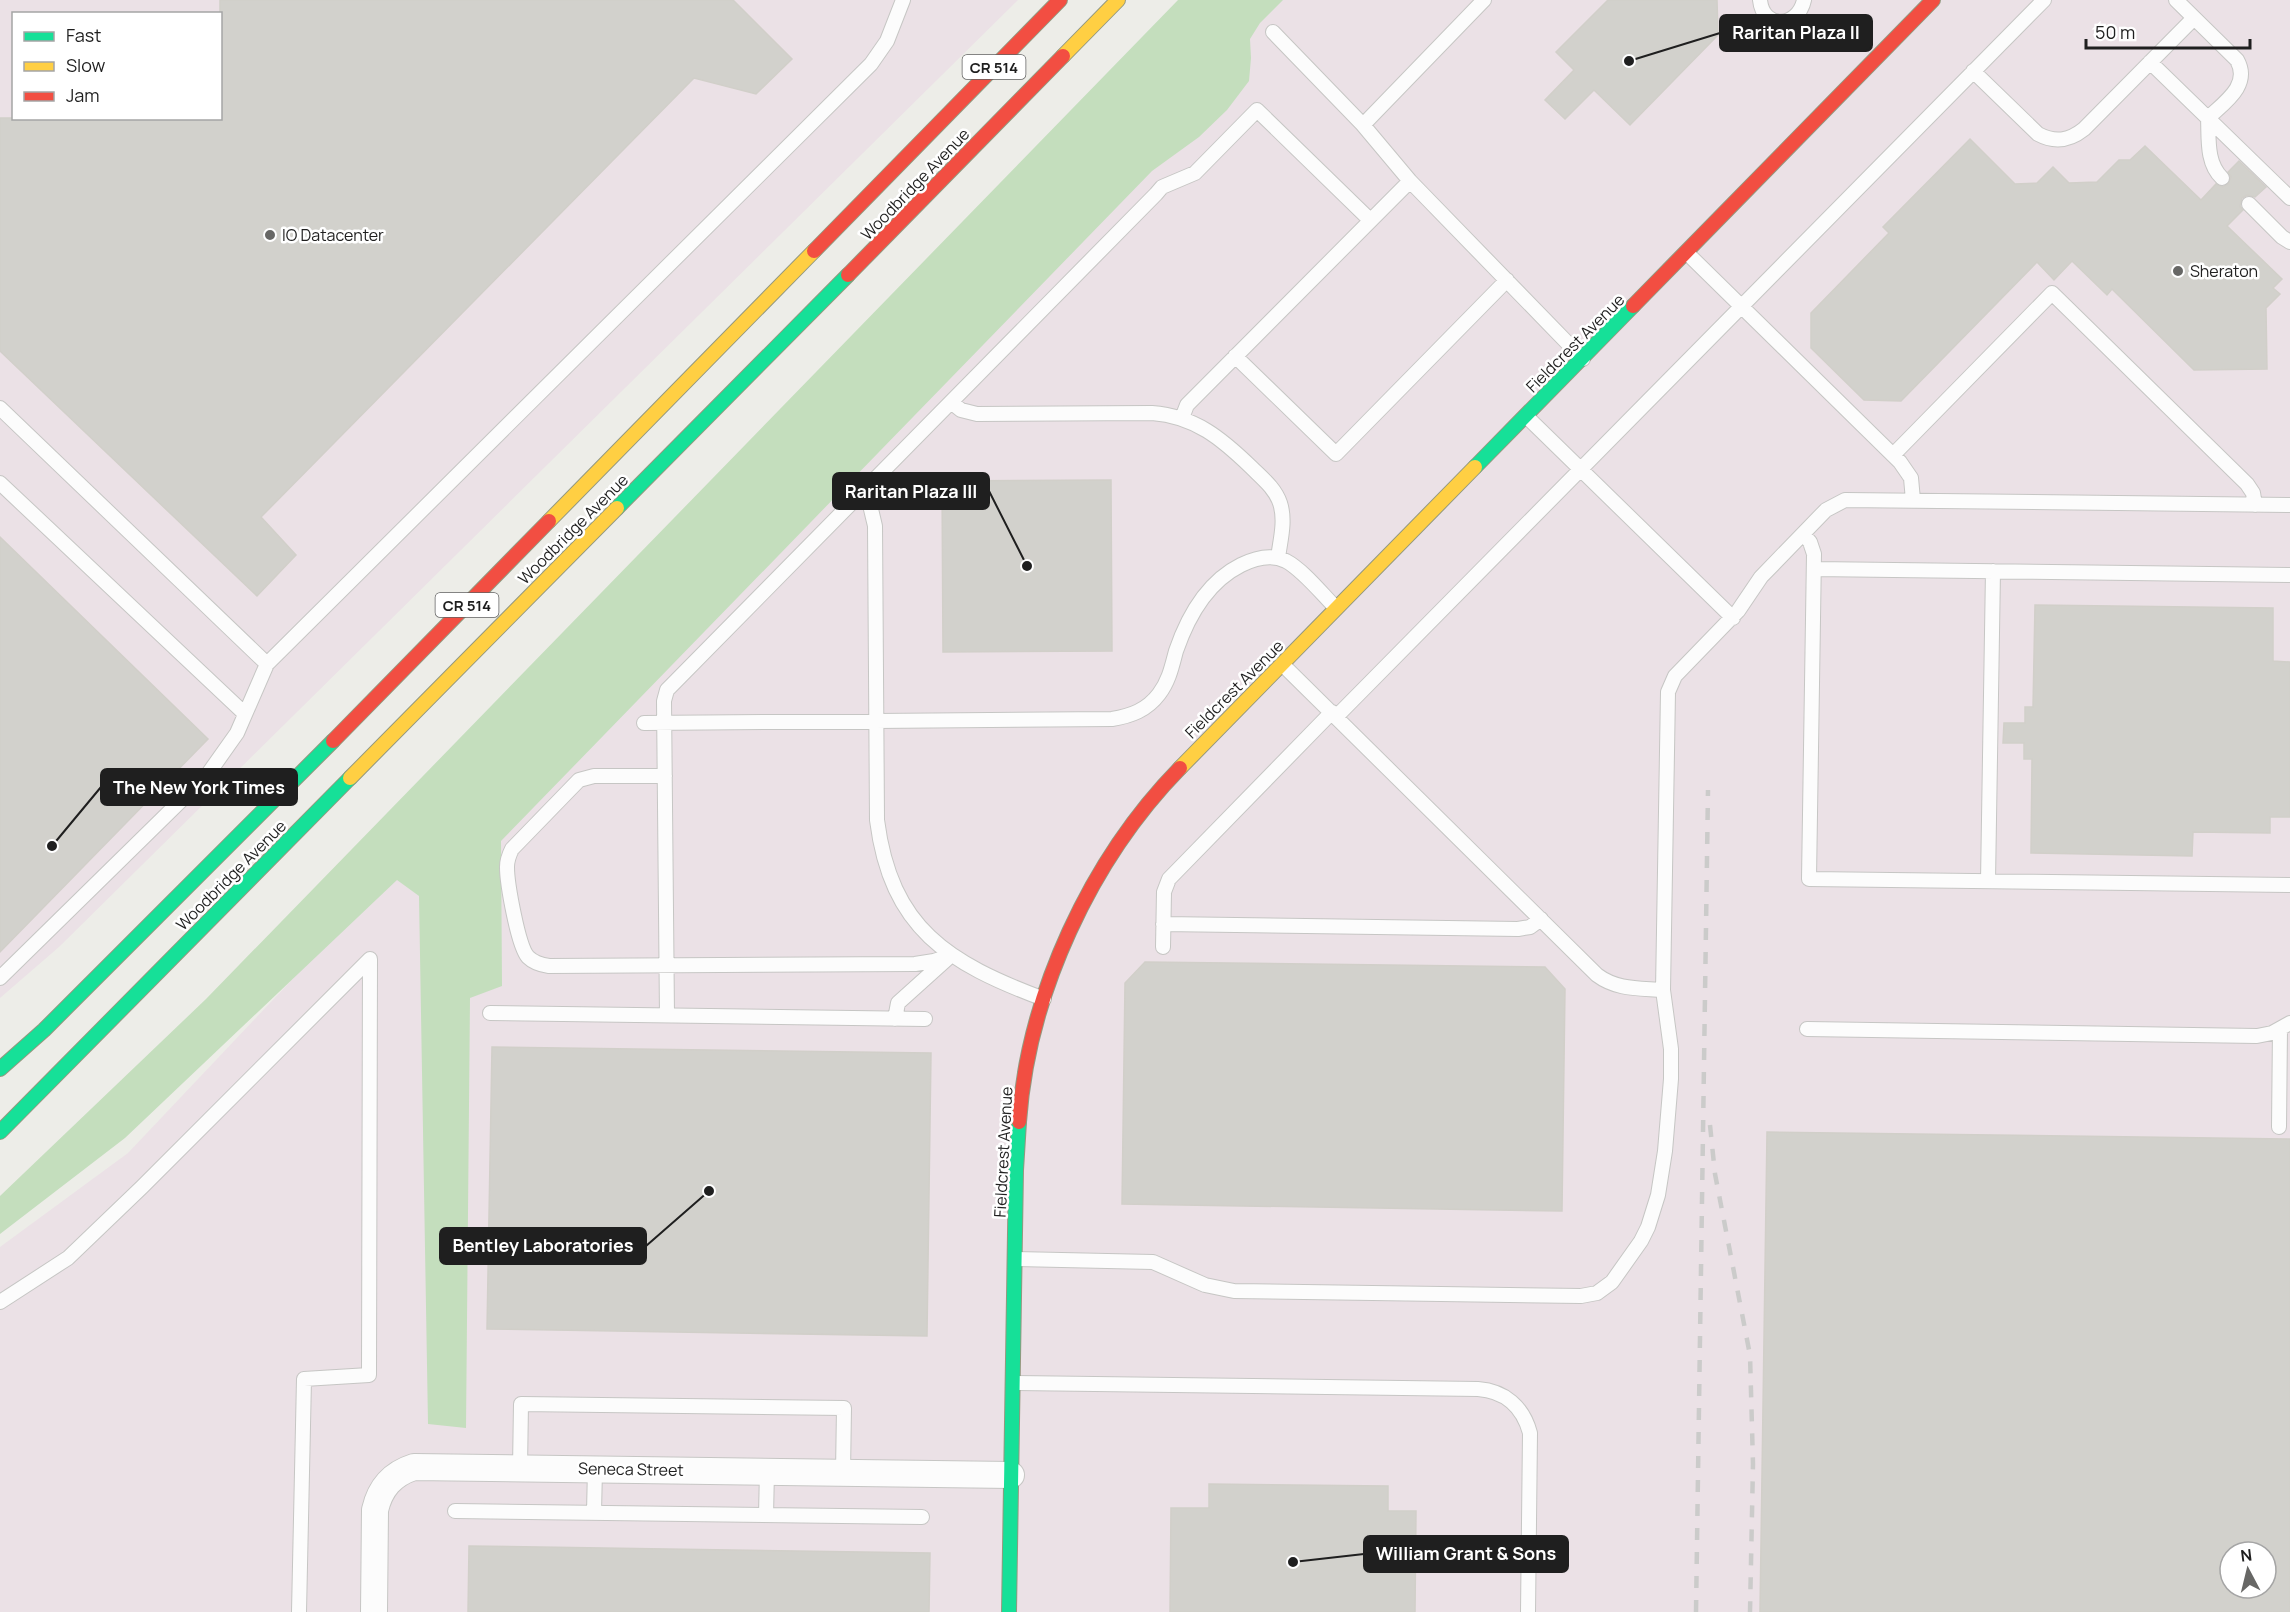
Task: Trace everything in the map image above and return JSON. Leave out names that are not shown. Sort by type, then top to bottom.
[{"type":"main road","name":"Woodbridge Avenue","points":[[0,1069],[44,1030],[276,799],[1060,0]]},
{"type":"main road","name":"Woodbridge Avenue","points":[[0,1131],[1118,0]]},
{"type":"main road","name":"Fieldcrest Avenue","points":[[1010,1612],[1019,1109],[1029,1050],[1044,999],[1064,945],[1081,908],[1136,818],[1175,772],[1687,253],[1925,2]]},
{"type":"street","name":"Seneca Street","points":[[374,1612],[375,1510],[380,1493],[391,1479],[406,1469],[414,1467],[1011,1475]]},
{"type":"lane","points":[[0,978],[208,774],[237,733],[267,664],[871,64],[887,41],[903,0]]},
{"type":"lane","points":[[1364,125],[1484,0]]},
{"type":"lane","points":[[1760,0],[1764,13],[1780,22],[1797,16],[1804,0]]},
{"type":"lane","points":[[1163,947],[1164,892],[1174,872],[1581,469],[2044,0]]},
{"type":"lane","points":[[2176,0],[2237,60],[2242,75],[2238,88],[2208,118],[2211,158],[2222,178]]},
{"type":"lane","points":[[1973,71],[2038,134],[2052,140],[2059,140],[2078,134],[2194,18]]},
{"type":"lane","points":[[1273,32],[1364,125],[1410,181],[1583,359]]},
{"type":"lane","points":[[2150,62],[2290,198]]},
{"type":"lane","points":[[667,1015],[664,701],[667,690],[1162,187],[1195,173],[1257,110],[1370,220]]},
{"type":"lane","points":[[1182,418],[1187,405],[1410,181]]},
{"type":"lane","points":[[2249,204],[2290,242]]},
{"type":"lane","points":[[1687,253],[1893,455],[1908,472],[1913,500]]},
{"type":"lane","points":[[1235,356],[1336,454],[1507,280]]},
{"type":"lane","points":[[1893,455],[2052,294],[2247,484],[2253,493],[2255,504]]},
{"type":"lane","points":[[951,402],[961,410],[977,414],[1152,413],[1182,418],[1218,436],[1272,488],[1282,509],[1278,558]]},
{"type":"lane","points":[[0,408],[267,664]]},
{"type":"lane","points":[[1526,416],[1733,618]]},
{"type":"lane","points":[[0,483],[245,714]]},
{"type":"lane","points":[[861,494],[870,505],[875,526],[878,820],[889,874],[898,896],[913,920],[935,942],[952,955],[999,981],[1044,999]]},
{"type":"lane","points":[[1015,1259],[1153,1262],[1205,1285],[1234,1291],[1581,1296],[1597,1293],[1612,1282],[1641,1241],[1653,1211],[1662,1175],[1671,1079],[1670,1037],[1663,990],[1668,692],[1675,676],[1733,618],[1761,577],[1831,506],[1845,500],[2290,505]]},
{"type":"lane","points":[[1803,534],[1813,548],[1814,569],[1809,879],[2290,885]]},
{"type":"lane","points":[[644,723],[1103,720],[1129,716],[1146,707],[1160,693],[1190,618],[1204,595],[1226,574],[1248,561],[1268,557],[1278,558],[1292,565],[1336,609]]},
{"type":"lane","points":[[1814,569],[2290,575]]},
{"type":"lane","points":[[1988,881],[1993,571]]},
{"type":"lane","points":[[1282,664],[1597,975],[1611,984],[1663,990]]},
{"type":"lane","points":[[665,776],[594,776],[579,780],[516,843],[508,856],[507,864],[521,943],[529,958],[535,963],[549,966],[915,964],[952,955]]},
{"type":"lane","points":[[1163,924],[1518,929],[1530,927],[1540,919]]},
{"type":"lane","points":[[895,1019],[898,1003],[952,955]]},
{"type":"lane","points":[[0,1302],[68,1258],[370,959],[369,1375],[304,1379],[299,1612]]},
{"type":"lane","points":[[490,1013],[925,1019]]},
{"type":"lane","points":[[1807,1029],[2257,1036],[2285,1026],[2279,1127]]},
{"type":"lane","points":[[1013,1383],[1478,1389],[1497,1392],[1519,1408],[1530,1433],[1528,1612]]},
{"type":"lane","points":[[520,1468],[521,1404],[844,1408],[843,1472]]},
{"type":"lane","points":[[594,1512],[595,1469]]},
{"type":"lane","points":[[766,1471],[766,1515]]},
{"type":"lane","points":[[455,1510],[922,1517]]},
{"type":"shaded area","points":[[0,0],[1018,0],[59,947],[0,998]]},
{"type":"shaded area","points":[[1194,0],[2290,0],[2290,1612],[0,1612],[0,1247],[128,1153],[376,891]]},
{"type":"green space","points":[[1178,0],[1283,0],[1260,23],[1250,39],[1249,81],[1227,110],[1199,137],[1152,171],[501,841],[502,986],[470,998],[466,1428],[428,1424],[419,896],[397,880],[125,1138],[0,1234],[0,1196],[206,999]]},
{"type":"building","name":"IO Datacenter","points":[[220,0],[733,0],[792,59],[756,94],[694,78],[261,517],[296,555],[257,596],[0,351],[0,118],[12,118],[12,120],[222,120],[222,12],[220,12]]},
{"type":"building","points":[[1608,0],[1717,0],[1718,35],[1630,125],[1594,90],[1565,119],[1545,100],[1574,70],[1556,52]]},
{"type":"building","name":"Sheraton","points":[[1970,139],[2015,184],[2037,183],[2053,167],[2069,183],[2097,182],[2119,160],[2130,160],[2145,146],[2201,200],[2216,184],[2223,187],[2228,184],[2231,177],[2228,172],[2239,161],[2266,187],[2255,197],[2247,195],[2242,198],[2240,206],[2243,210],[2227,226],[2282,279],[2273,288],[2280,294],[2266,308],[2267,369],[2194,370],[2112,289],[2107,295],[2072,261],[2054,280],[2037,262],[1901,401],[1864,400],[1811,348],[1811,313],[1889,233],[1883,227]]},
{"type":"building","points":[[1111,480],[1112,651],[943,652],[942,481]]},
{"type":"building","points":[[0,537],[208,739],[0,952]]},
{"type":"building","points":[[2035,605],[2273,608],[2273,661],[2290,662],[2290,817],[2270,817],[2270,833],[2193,832],[2192,856],[2031,853],[2032,759],[2024,759],[2024,743],[2003,743],[2004,723],[2025,723],[2025,707],[2033,707]]},
{"type":"building","points":[[1145,962],[1545,967],[1565,989],[1562,1211],[1122,1204],[1125,983]]},
{"type":"building","points":[[492,1047],[931,1053],[927,1336],[487,1329]]},
{"type":"building","points":[[1767,1132],[2290,1139],[2290,1612],[1760,1612]]},
{"type":"building","points":[[1209,1484],[1388,1486],[1388,1511],[1416,1511],[1415,1612],[1170,1612],[1171,1508],[1209,1508]]},
{"type":"building","points":[[469,1546],[930,1553],[929,1612],[468,1612]]},
{"type":"railway","points":[[1696,1612],[1708,790]]},
{"type":"railway","points":[[1710,1125],[1715,1174],[1750,1355],[1753,1464],[1750,1612]]},
{"type":"traffic: fast","points":[[617,508],[848,275]]},
{"type":"traffic: fast","points":[[1475,467],[1633,306]]},
{"type":"traffic: fast","points":[[0,1069],[44,1030],[333,741]]},
{"type":"traffic: fast","points":[[0,1132],[350,778]]},
{"type":"traffic: fast","points":[[1009,1612],[1016,1170],[1019,1122]]},
{"type":"traffic: slow","points":[[1063,56],[1118,0]]},
{"type":"traffic: slow","points":[[549,521],[814,251]]},
{"type":"traffic: slow","points":[[1180,768],[1475,467]]},
{"type":"traffic: slow","points":[[350,778],[617,508]]},
{"type":"traffic: jam","points":[[814,251],[1060,0]]},
{"type":"traffic: jam","points":[[1633,306],[1933,0]]},
{"type":"traffic: jam","points":[[848,275],[1063,56]]},
{"type":"traffic: jam","points":[[333,741],[549,521]]},
{"type":"traffic: jam","points":[[1019,1122],[1025,1074],[1035,1025],[1050,978],[1070,931],[1092,886],[1119,844],[1148,804],[1180,768]]},
{"type":"place","name":"Raritan Plaza II","points":[[1629,61]]},
{"type":"place","name":"IO Datacenter","points":[[270,235]]},
{"type":"place","name":"Sheraton","points":[[2178,271]]},
{"type":"place","name":"Raritan Plaza III","points":[[1027,566]]},
{"type":"place","name":"The New York Times","points":[[52,846]]},
{"type":"place","name":"Bentley Laboratories","points":[[709,1191]]},
{"type":"place","name":"William Grant & Sons","points":[[1293,1562]]}]
